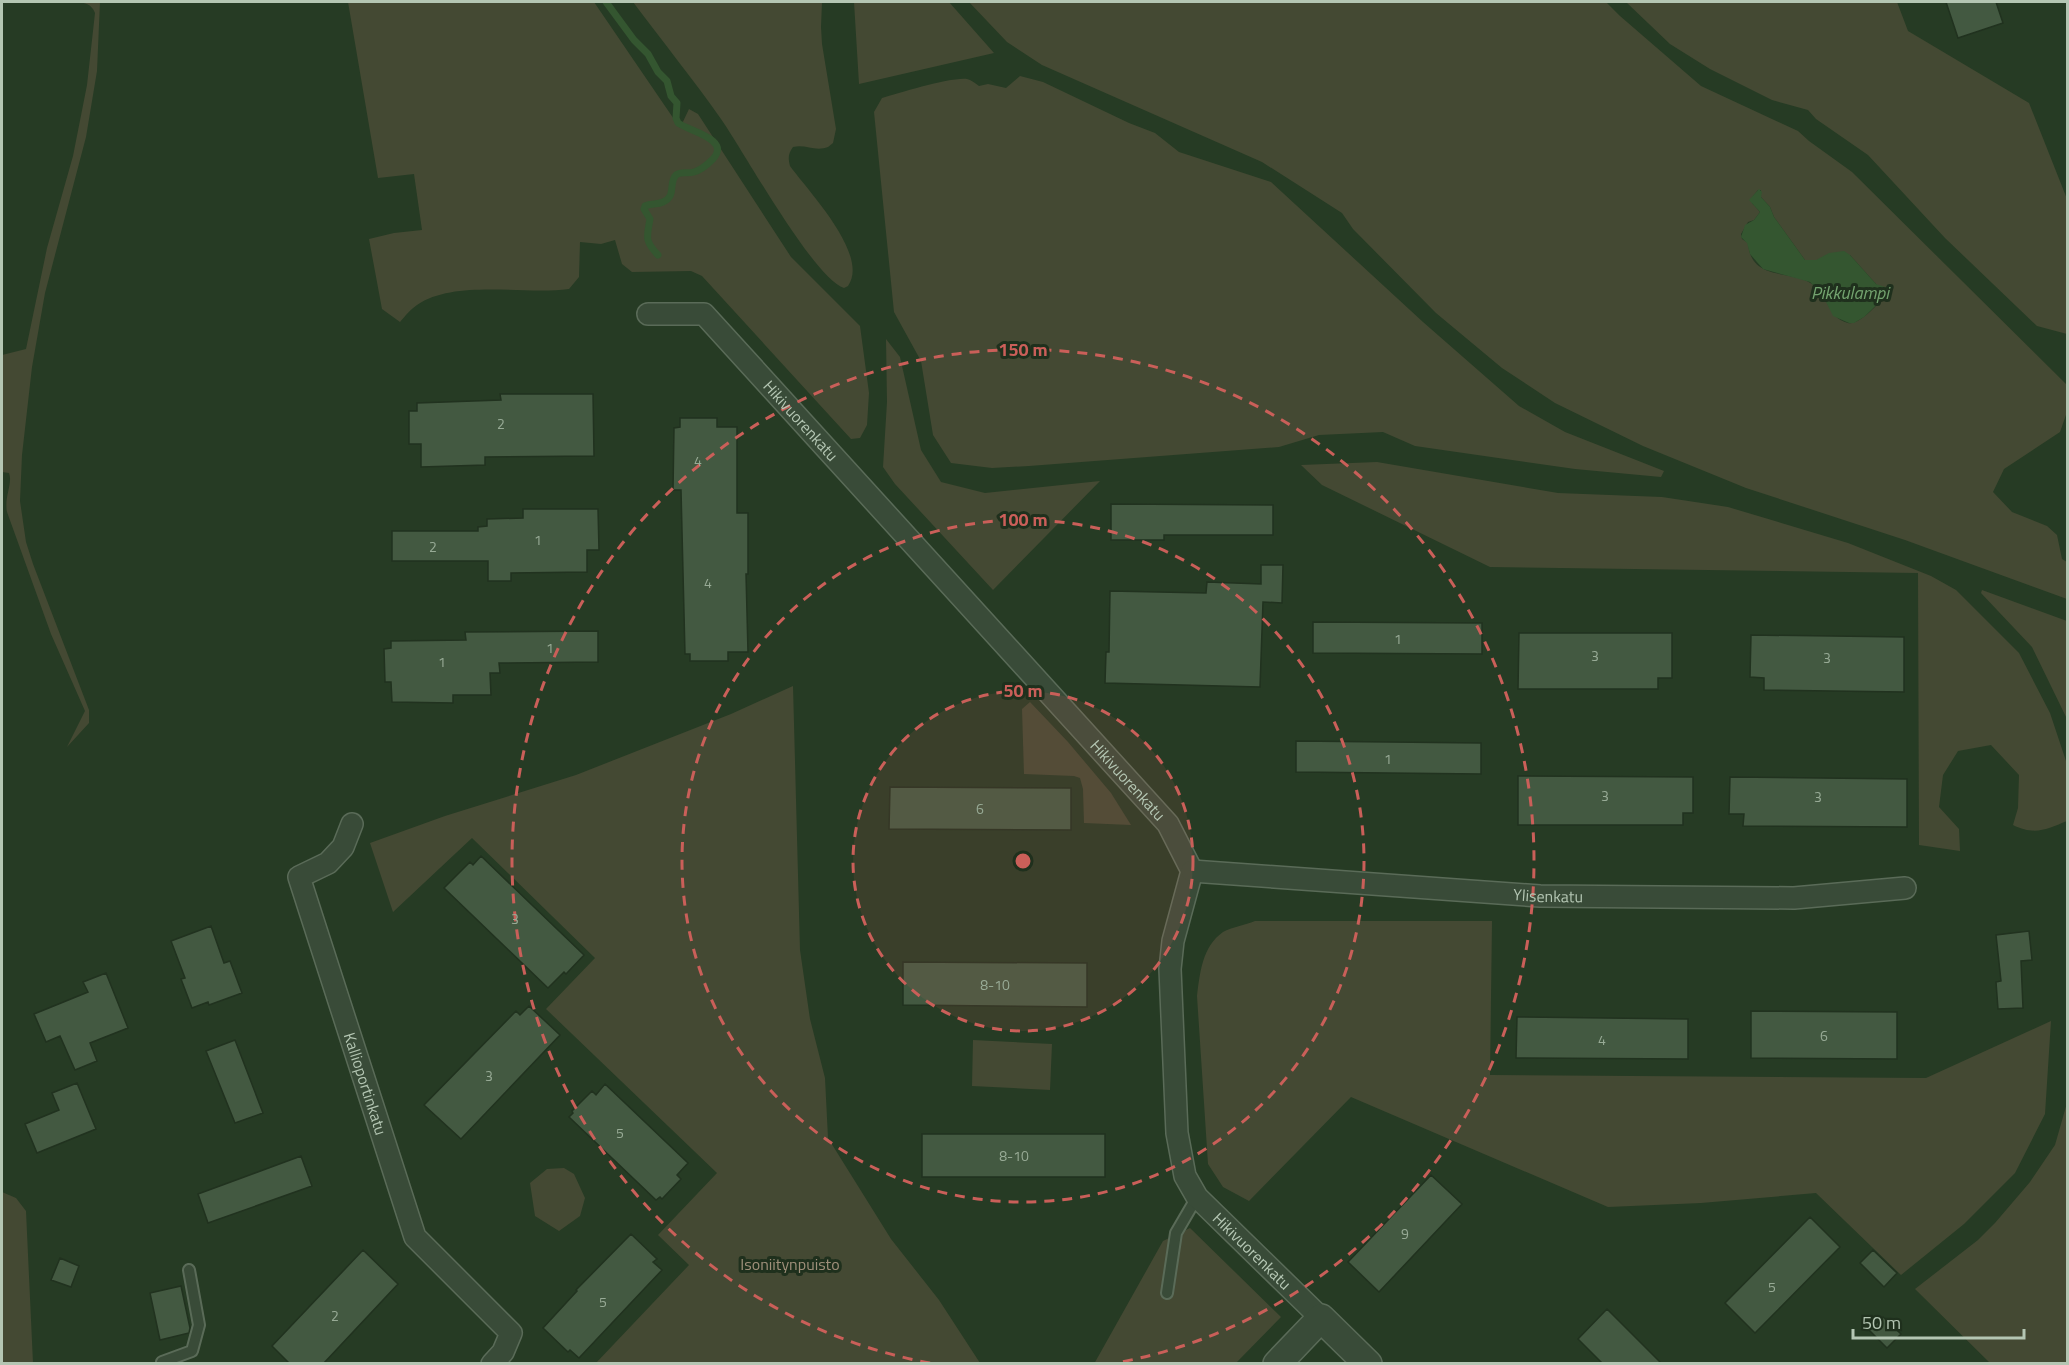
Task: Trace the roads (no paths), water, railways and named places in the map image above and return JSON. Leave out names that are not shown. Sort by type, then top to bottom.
[{"type":"street","name":"Hikivuorenkatu","points":[[648,314],[704,314],[1168,824],[1192,871],[1173,941],[1170,969],[1177,1132],[1185,1176],[1197,1197],[1368,1364]]},
{"type":"street","name":"Kallioportinkatu","points":[[352,824],[344,847],[328,863],[298,877],[415,1237],[511,1333],[503,1352],[492,1364]]},
{"type":"street","name":"Ylisenkatu","points":[[1192,871],[1540,896],[1794,898],[1905,888]]},
{"type":"street","points":[[1277,1364],[1321,1318]]},
{"type":"lane","points":[[1167,1293],[1176,1233],[1197,1197]]},
{"type":"lane","points":[[162,1362],[192,1351],[199,1325],[189,1270]]},
{"type":"water","name":"Pikkulampi","points":[[1759,189],[1762,192],[1761,197],[1805,260],[1816,260],[1829,253],[1844,251],[1876,284],[1888,288],[1888,294],[1864,317],[1854,323],[1849,323],[1833,316],[1822,294],[1810,282],[1763,269],[1750,254],[1747,243],[1741,237],[1745,225],[1754,220],[1760,212],[1749,200]]},
{"type":"waterway","points":[[606,2],[667,81],[671,96],[677,103],[678,123],[706,136],[717,146],[713,159],[704,167],[694,172],[676,175],[667,199],[661,203],[645,206],[644,209],[650,219],[648,234],[650,246],[658,255]]},
{"type":"park label","name":"Isoniitynpuisto","points":[[790,1264]]}]
